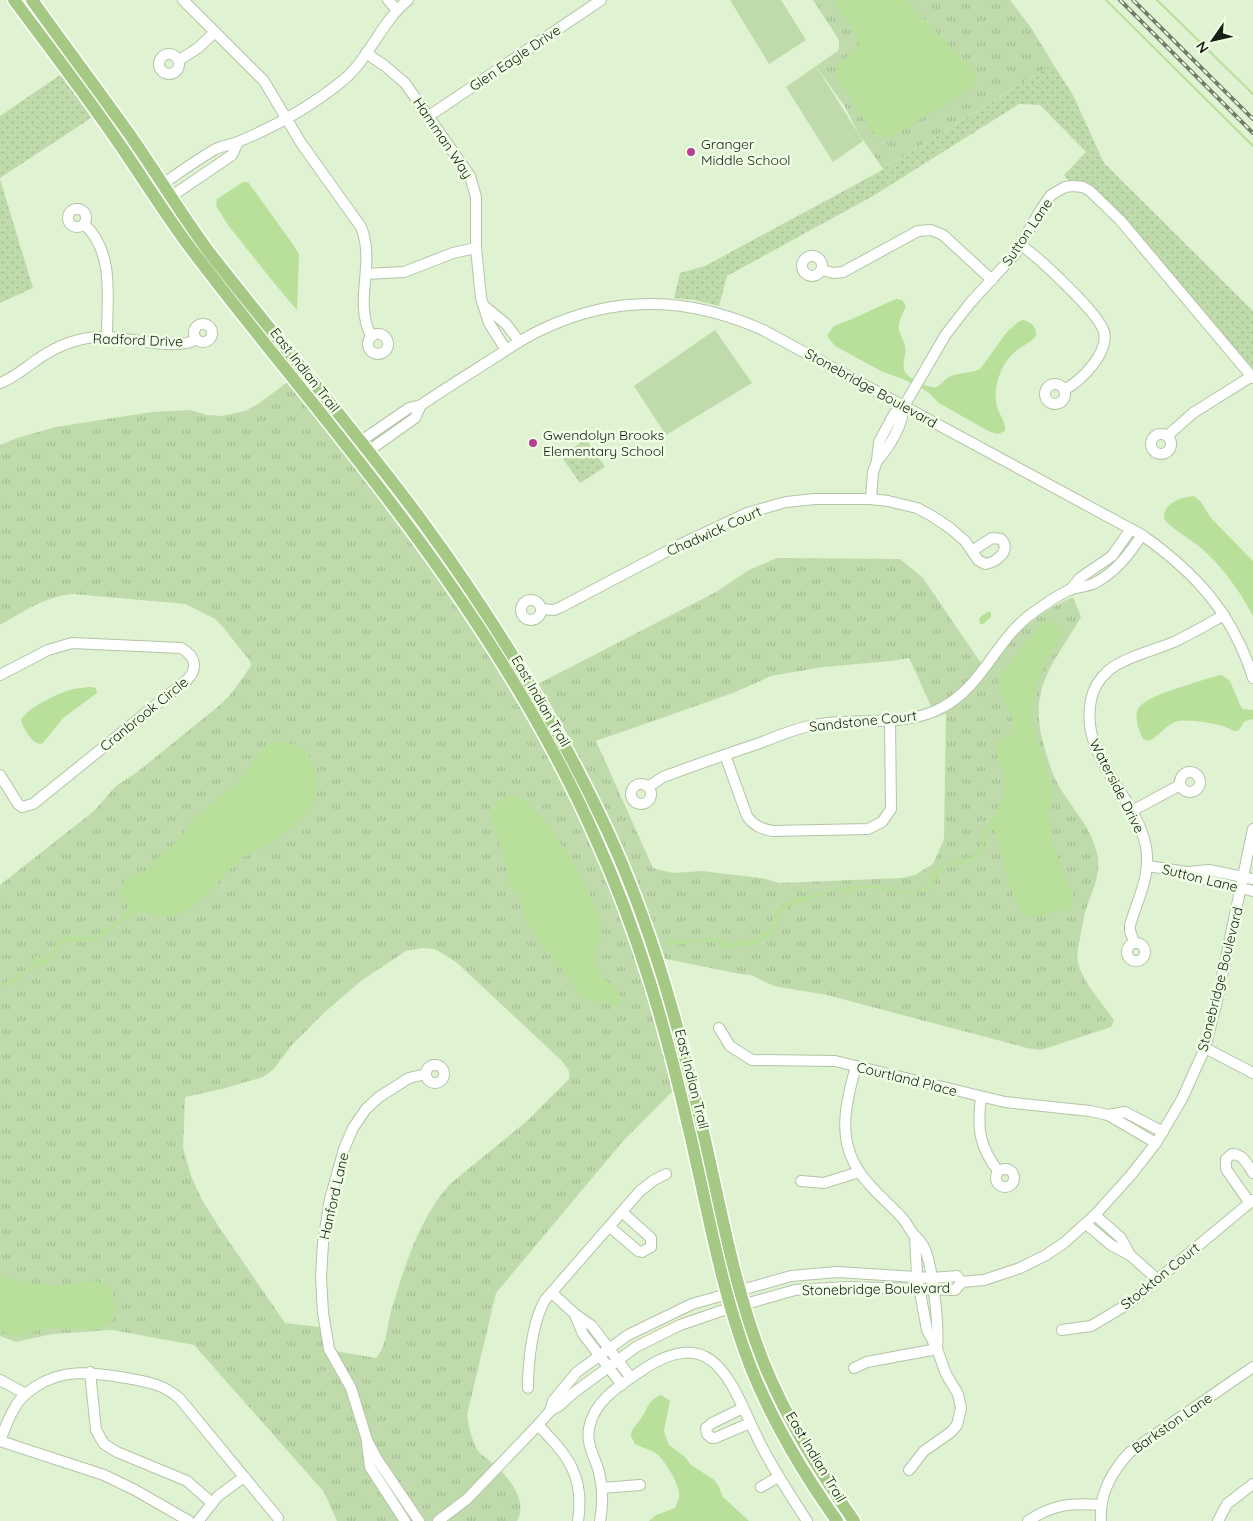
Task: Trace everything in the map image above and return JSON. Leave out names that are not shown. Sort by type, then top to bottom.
[{"type":"main road","name":"East Indian Trail","points":[[14,0],[106,126],[197,257],[353,454],[437,564],[492,648],[549,744],[596,837],[632,929],[660,1014],[730,1309],[752,1370],[774,1419],[805,1474],[837,1521]]},
{"type":"main road","name":"East Indian Trail","points":[[32,0],[130,136],[210,252],[364,446],[437,542],[508,647],[567,748],[611,838],[650,939],[677,1023],[740,1291],[763,1362],[792,1424],[821,1474],[854,1521]]},
{"type":"street","points":[[183,0],[264,81],[301,143],[361,227],[366,244],[364,318],[371,336]]},
{"type":"street","points":[[388,0],[396,9]]},
{"type":"street","points":[[151,192],[216,149],[238,142],[306,108],[342,81],[353,70],[396,9],[408,0]]},
{"type":"street","name":"Glen Eagle Drive","points":[[429,116],[601,0]]},
{"type":"street","points":[[179,60],[198,48],[215,32]]},
{"type":"street","name":"Hamman Way","points":[[366,53],[396,74],[405,83],[467,170],[472,181],[476,207],[476,248],[481,298],[489,323],[506,350]]},
{"type":"street","points":[[160,204],[232,155],[238,142]]},
{"type":"street","name":"Sutton Lane","points":[[871,499],[873,472],[877,461],[887,448],[903,418],[904,406],[934,352],[954,323],[1021,245],[1051,195],[1065,187],[1083,187],[1100,199],[1140,242],[1252,377]]},
{"type":"street","points":[[84,224],[94,235],[105,260],[107,281],[106,336]]},
{"type":"street","points":[[821,270],[834,274],[843,272],[918,231],[931,230],[948,239],[992,280]]},
{"type":"street","points":[[1021,245],[1046,265],[1096,318],[1104,333],[1105,339],[1101,353],[1082,377],[1064,390]]},
{"type":"street","points":[[366,274],[404,272],[446,256],[476,248]]},
{"type":"street","name":"Stonebridge Boulevard","points":[[353,454],[415,418],[421,405],[519,341],[560,321],[588,312],[643,303],[676,304],[724,315],[763,330],[1142,535],[1198,580],[1224,615],[1245,655],[1253,678]]},
{"type":"street","points":[[483,305],[506,324],[519,341]]},
{"type":"street","name":"Radford Drive","points":[[0,384],[60,346],[85,338],[106,336],[160,343],[186,343],[196,339]]},
{"type":"street","points":[[1167,436],[1193,413],[1252,377]]},
{"type":"street","name":"Chadwick Court","points":[[541,609],[554,610],[561,607],[677,546],[747,513],[786,502],[815,499],[871,499],[907,505],[924,512],[950,528],[972,551]]},
{"type":"street","name":"Sandstone Court","points":[[1070,590],[1080,578],[1112,556],[1132,529]]},
{"type":"street","name":"Sandstone Court","points":[[648,787],[663,777],[801,728],[822,723],[910,719],[930,714],[952,702],[972,683],[1004,639],[1032,613],[1070,590],[1094,583],[1114,570],[1124,560],[1142,535]]},
{"type":"street","name":"Waterside Drive","points":[[1134,942],[1130,925],[1145,882],[1148,866],[1143,835],[1132,810],[1101,760],[1092,736],[1090,706],[1095,687],[1113,667],[1188,635],[1224,615]]},
{"type":"street","name":"Cranbrook Circle","points":[[0,675],[48,650],[72,643],[181,648],[191,655],[195,666],[194,672],[187,680],[32,804],[22,807],[18,804],[0,775]]},
{"type":"street","points":[[725,755],[747,816],[753,823],[764,830],[868,829],[882,822],[891,809],[890,720]]},
{"type":"street","points":[[1132,810],[1180,785]]},
{"type":"street","name":"Stonebridge Boulevard","points":[[438,1521],[467,1499],[550,1411],[636,1347],[680,1325],[795,1290],[849,1287],[955,1290],[962,1282],[984,1280],[1020,1268],[1046,1255],[1086,1224],[1131,1175],[1156,1143],[1182,1100],[1205,1048],[1242,888],[1248,878],[1253,829]]},
{"type":"street","name":"Sutton Lane","points":[[1148,866],[1187,872],[1206,880],[1253,891]]},
{"type":"street","points":[[1187,872],[1209,870],[1248,878]]},
{"type":"street","name":"Courtland Place","points":[[719,1028],[730,1046],[746,1058],[752,1060],[828,1060],[981,1097],[1023,1104],[1078,1108],[1108,1115],[1156,1143]]},
{"type":"street","points":[[1205,1048],[1253,1073]]},
{"type":"street","points":[[856,1066],[847,1096],[844,1128],[850,1152],[859,1172],[903,1219],[925,1248],[932,1278],[938,1328],[937,1349]]},
{"type":"street","name":"Hanford Lane","points":[[419,1521],[382,1467],[368,1440],[351,1388],[332,1355],[327,1342],[321,1277],[325,1226],[335,1180],[344,1149],[358,1120],[372,1103],[387,1091],[409,1078],[426,1074]]},
{"type":"street","points":[[981,1097],[978,1118],[979,1128],[988,1158],[998,1171]]},
{"type":"street","name":"Courtland Place","points":[[1108,1115],[1125,1112],[1163,1132]]},
{"type":"street","name":"Stockton Court","points":[[1062,1330],[1091,1326],[1106,1319],[1128,1304],[1251,1201],[1226,1169],[1226,1159],[1230,1155],[1238,1154],[1244,1159],[1253,1173]]},
{"type":"street","points":[[801,1181],[824,1183],[859,1172]]},
{"type":"street","points":[[528,1388],[528,1362],[543,1304],[647,1185],[666,1174]]},
{"type":"street","points":[[610,1227],[638,1251],[642,1252],[651,1247],[651,1238],[622,1212]]},
{"type":"street","points":[[1095,1215],[1121,1238],[1130,1255],[1157,1280]]},
{"type":"street","points":[[1086,1224],[1115,1249],[1130,1255]]},
{"type":"street","points":[[910,1470],[924,1451],[951,1432],[960,1417],[961,1408],[960,1400],[927,1330],[917,1276],[915,1236]]},
{"type":"street","name":"Stonebridge Boulevard","points":[[550,1411],[553,1401],[577,1372],[598,1356],[628,1335],[692,1304],[791,1276],[824,1272],[932,1278],[957,1276],[962,1282]]},
{"type":"street","points":[[552,1293],[575,1314],[592,1326],[631,1378]]},
{"type":"street","points":[[575,1314],[583,1334],[622,1385]]},
{"type":"street","points":[[854,1368],[867,1362],[937,1349]]},
{"type":"street","points":[[600,1521],[602,1488],[590,1446],[589,1428],[600,1404],[652,1363],[671,1354],[693,1353],[704,1356],[714,1362],[727,1375],[778,1476],[807,1521]]},
{"type":"street","name":"Barkston Lane","points":[[1101,1521],[1101,1505],[1104,1492],[1115,1470],[1130,1452],[1253,1367]]},
{"type":"street","points":[[190,1521],[104,1475],[0,1441],[14,1408],[26,1394],[51,1378],[76,1372],[90,1372],[151,1382],[169,1390],[180,1399],[205,1432],[278,1518]]},
{"type":"street","points":[[90,1372],[96,1430],[104,1444],[117,1452],[187,1481],[212,1503]]},
{"type":"street","points":[[0,1380],[26,1394]]},
{"type":"street","points":[[743,1408],[712,1423],[706,1428],[707,1434],[715,1438],[750,1423]]},
{"type":"street","points":[[538,1425],[565,1454],[575,1472],[580,1505],[578,1521]]},
{"type":"street","name":"Hanford Lane","points":[[368,1440],[367,1449],[370,1467],[405,1521]]},
{"type":"street","points":[[762,1487],[778,1476]]},
{"type":"street","points":[[198,1521],[218,1496],[244,1477]]},
{"type":"street","points":[[1218,1521],[1227,1504],[1253,1484]]},
{"type":"street","points":[[602,1488],[640,1485]]},
{"type":"street","points":[[1028,1521],[1051,1508],[1063,1505],[1075,1503],[1101,1505]]},
{"type":"green space","points":[[730,0],[781,0],[806,40],[769,64]]},
{"type":"green space","points":[[813,0],[1010,0],[1032,29],[1053,64],[883,169],[859,134],[845,107],[816,66],[839,50],[839,40]]},
{"type":"green space","points":[[1053,64],[1073,95],[1104,163],[1253,311],[1253,369],[1128,222],[1095,189],[1070,182],[1064,175],[1086,152],[1040,105],[1019,104],[873,196],[727,276],[719,306],[695,300],[674,298],[680,273],[705,266],[875,174]]},
{"type":"green space","points":[[816,66],[863,141],[833,162],[786,87]]},
{"type":"green space","points":[[63,73],[94,116],[0,178],[0,116]]},
{"type":"green space","points":[[0,179],[33,288],[0,303]]},
{"type":"green space","points":[[715,330],[752,383],[666,435],[634,386]]},
{"type":"green space","points":[[289,381],[429,564],[513,692],[552,758],[586,827],[617,897],[641,968],[675,1089],[623,1141],[496,1293],[467,1415],[468,1424],[477,1449],[504,1474],[514,1488],[520,1505],[517,1521],[337,1521],[324,1492],[194,1345],[112,1330],[52,1334],[16,1342],[0,1336],[0,885],[94,811],[116,786],[136,773],[220,705],[230,695],[251,666],[250,661],[215,619],[186,604],[73,594],[43,601],[0,625],[0,445],[56,427],[152,412],[190,410],[207,415],[222,416],[245,411],[258,404]],"holes":[[[423,948],[435,949],[456,962],[562,1061],[569,1072],[569,1079],[527,1121],[450,1184],[439,1197],[422,1226],[408,1259],[392,1308],[385,1341],[376,1358],[335,1351],[329,1328],[285,1323],[202,1200],[191,1176],[183,1148],[185,1097],[263,1077],[273,1070],[291,1046],[325,1012],[361,981],[406,951]]]},
{"type":"green space","points":[[586,439],[605,467],[580,483],[561,456]]},
{"type":"green space","points":[[371,462],[410,512],[487,623],[574,771],[631,898],[675,1032],[722,1239],[707,1188],[685,1090],[581,798],[368,464]]},
{"type":"green space","points":[[777,558],[900,559],[923,578],[987,672],[1006,647],[1024,628],[1045,612],[1073,597],[1081,617],[1047,675],[1039,705],[1039,722],[1050,766],[1060,788],[1083,821],[1096,848],[1098,858],[1097,876],[1084,915],[1078,947],[1078,962],[1088,985],[1114,1020],[1111,1027],[1041,1050],[1027,1048],[827,995],[774,986],[751,975],[661,958],[536,685],[716,592],[749,570]],"holes":[[[909,658],[936,717],[946,713],[944,839],[933,864],[915,875],[901,878],[780,883],[761,878],[702,871],[673,873],[653,868],[596,741],[733,693],[771,676],[823,667]]]},
{"type":"green space","points":[[755,1362],[795,1438],[849,1521],[842,1521],[791,1441]]},
{"type":"shaded area","points":[[833,0],[906,0],[970,67],[975,74],[976,83],[966,92],[897,133],[883,138],[878,136],[872,131],[835,72],[838,64],[853,53],[859,44],[853,30]]},
{"type":"shaded area","points":[[243,182],[248,182],[299,254],[297,310],[228,225],[216,206],[217,199]]},
{"type":"shaded area","points":[[896,299],[902,300],[906,306],[899,328],[905,346],[905,372],[919,382],[933,387],[938,386],[951,376],[981,368],[1006,333],[1018,322],[1023,320],[1033,325],[1036,330],[1036,336],[1012,355],[1003,367],[998,380],[996,402],[1005,424],[1005,431],[998,434],[990,432],[939,403],[923,389],[883,372],[835,346],[827,336],[834,326]]},
{"type":"shaded area","points":[[1194,496],[1201,502],[1211,518],[1253,561],[1253,616],[1236,588],[1216,563],[1201,548],[1164,519],[1164,513],[1170,505],[1179,499]]},
{"type":"shaded area","points":[[987,612],[991,612],[991,617],[983,624],[980,624],[979,618]]},
{"type":"shaded area","points":[[1047,621],[1057,625],[1063,634],[1041,671],[1035,689],[1032,714],[1034,731],[1054,793],[1049,812],[1051,840],[1073,896],[1072,907],[1068,912],[1058,910],[1034,918],[1025,915],[1018,906],[1013,894],[993,828],[989,830],[981,852],[976,857],[965,863],[952,864],[942,869],[933,884],[925,892],[900,893],[882,889],[862,888],[848,892],[832,891],[808,900],[793,903],[783,912],[770,935],[757,945],[731,948],[723,947],[714,942],[694,942],[672,946],[667,945],[663,941],[669,939],[680,941],[713,938],[734,943],[759,938],[768,930],[775,915],[790,900],[849,887],[870,885],[908,891],[920,890],[928,884],[935,868],[970,857],[976,852],[982,842],[983,831],[994,816],[1004,795],[1006,785],[1005,776],[995,750],[1001,740],[1013,733],[1014,726],[999,690],[1001,674],[1031,636]]},
{"type":"shaded area","points":[[1222,675],[1230,681],[1241,707],[1253,710],[1253,719],[1245,721],[1238,731],[1206,722],[1180,721],[1171,724],[1149,741],[1143,739],[1137,720],[1137,713],[1143,704],[1161,694]]},
{"type":"shaded area","points":[[96,688],[97,693],[63,718],[43,743],[37,743],[31,738],[21,721],[28,712],[48,699],[62,693],[72,689]]},
{"type":"shaded area","points":[[273,742],[299,746],[304,749],[311,759],[317,787],[313,802],[304,816],[274,841],[241,859],[201,900],[186,911],[165,916],[142,912],[137,913],[95,940],[65,941],[58,948],[49,965],[38,965],[14,982],[0,987],[0,984],[27,970],[36,956],[46,960],[63,938],[70,936],[95,936],[118,921],[128,904],[119,892],[125,879],[143,873],[155,860],[176,843],[194,819],[239,781],[265,746]]},
{"type":"shaded area","points":[[515,795],[527,802],[540,815],[567,853],[590,895],[601,927],[595,953],[596,968],[619,995],[621,1000],[618,1005],[588,1000],[579,994],[575,985],[538,940],[523,912],[522,898],[510,886],[500,840],[489,813],[500,801]]},
{"type":"shaded area","points":[[0,1275],[44,1285],[100,1282],[107,1286],[112,1293],[115,1306],[113,1318],[108,1324],[100,1328],[51,1328],[19,1336],[7,1333],[0,1329]]},
{"type":"shaded area","points":[[661,1395],[670,1401],[664,1430],[669,1445],[685,1457],[691,1465],[713,1479],[723,1497],[749,1521],[649,1521],[656,1515],[675,1508],[679,1497],[677,1484],[660,1457],[654,1452],[635,1444],[631,1436],[633,1429],[642,1418],[650,1403]]},
{"type":"waterway","points":[[1106,0],[1253,146]]},
{"type":"waterway","points":[[1157,0],[1253,94]]},
{"type":"railway","points":[[1120,0],[1253,133]]},
{"type":"railway","points":[[1133,0],[1253,119]]},
{"type":"place","name":"Granger Middle School","points":[[691,152]]},
{"type":"place","name":"Gwendolyn Brooks Elementary School","points":[[533,443]]}]
